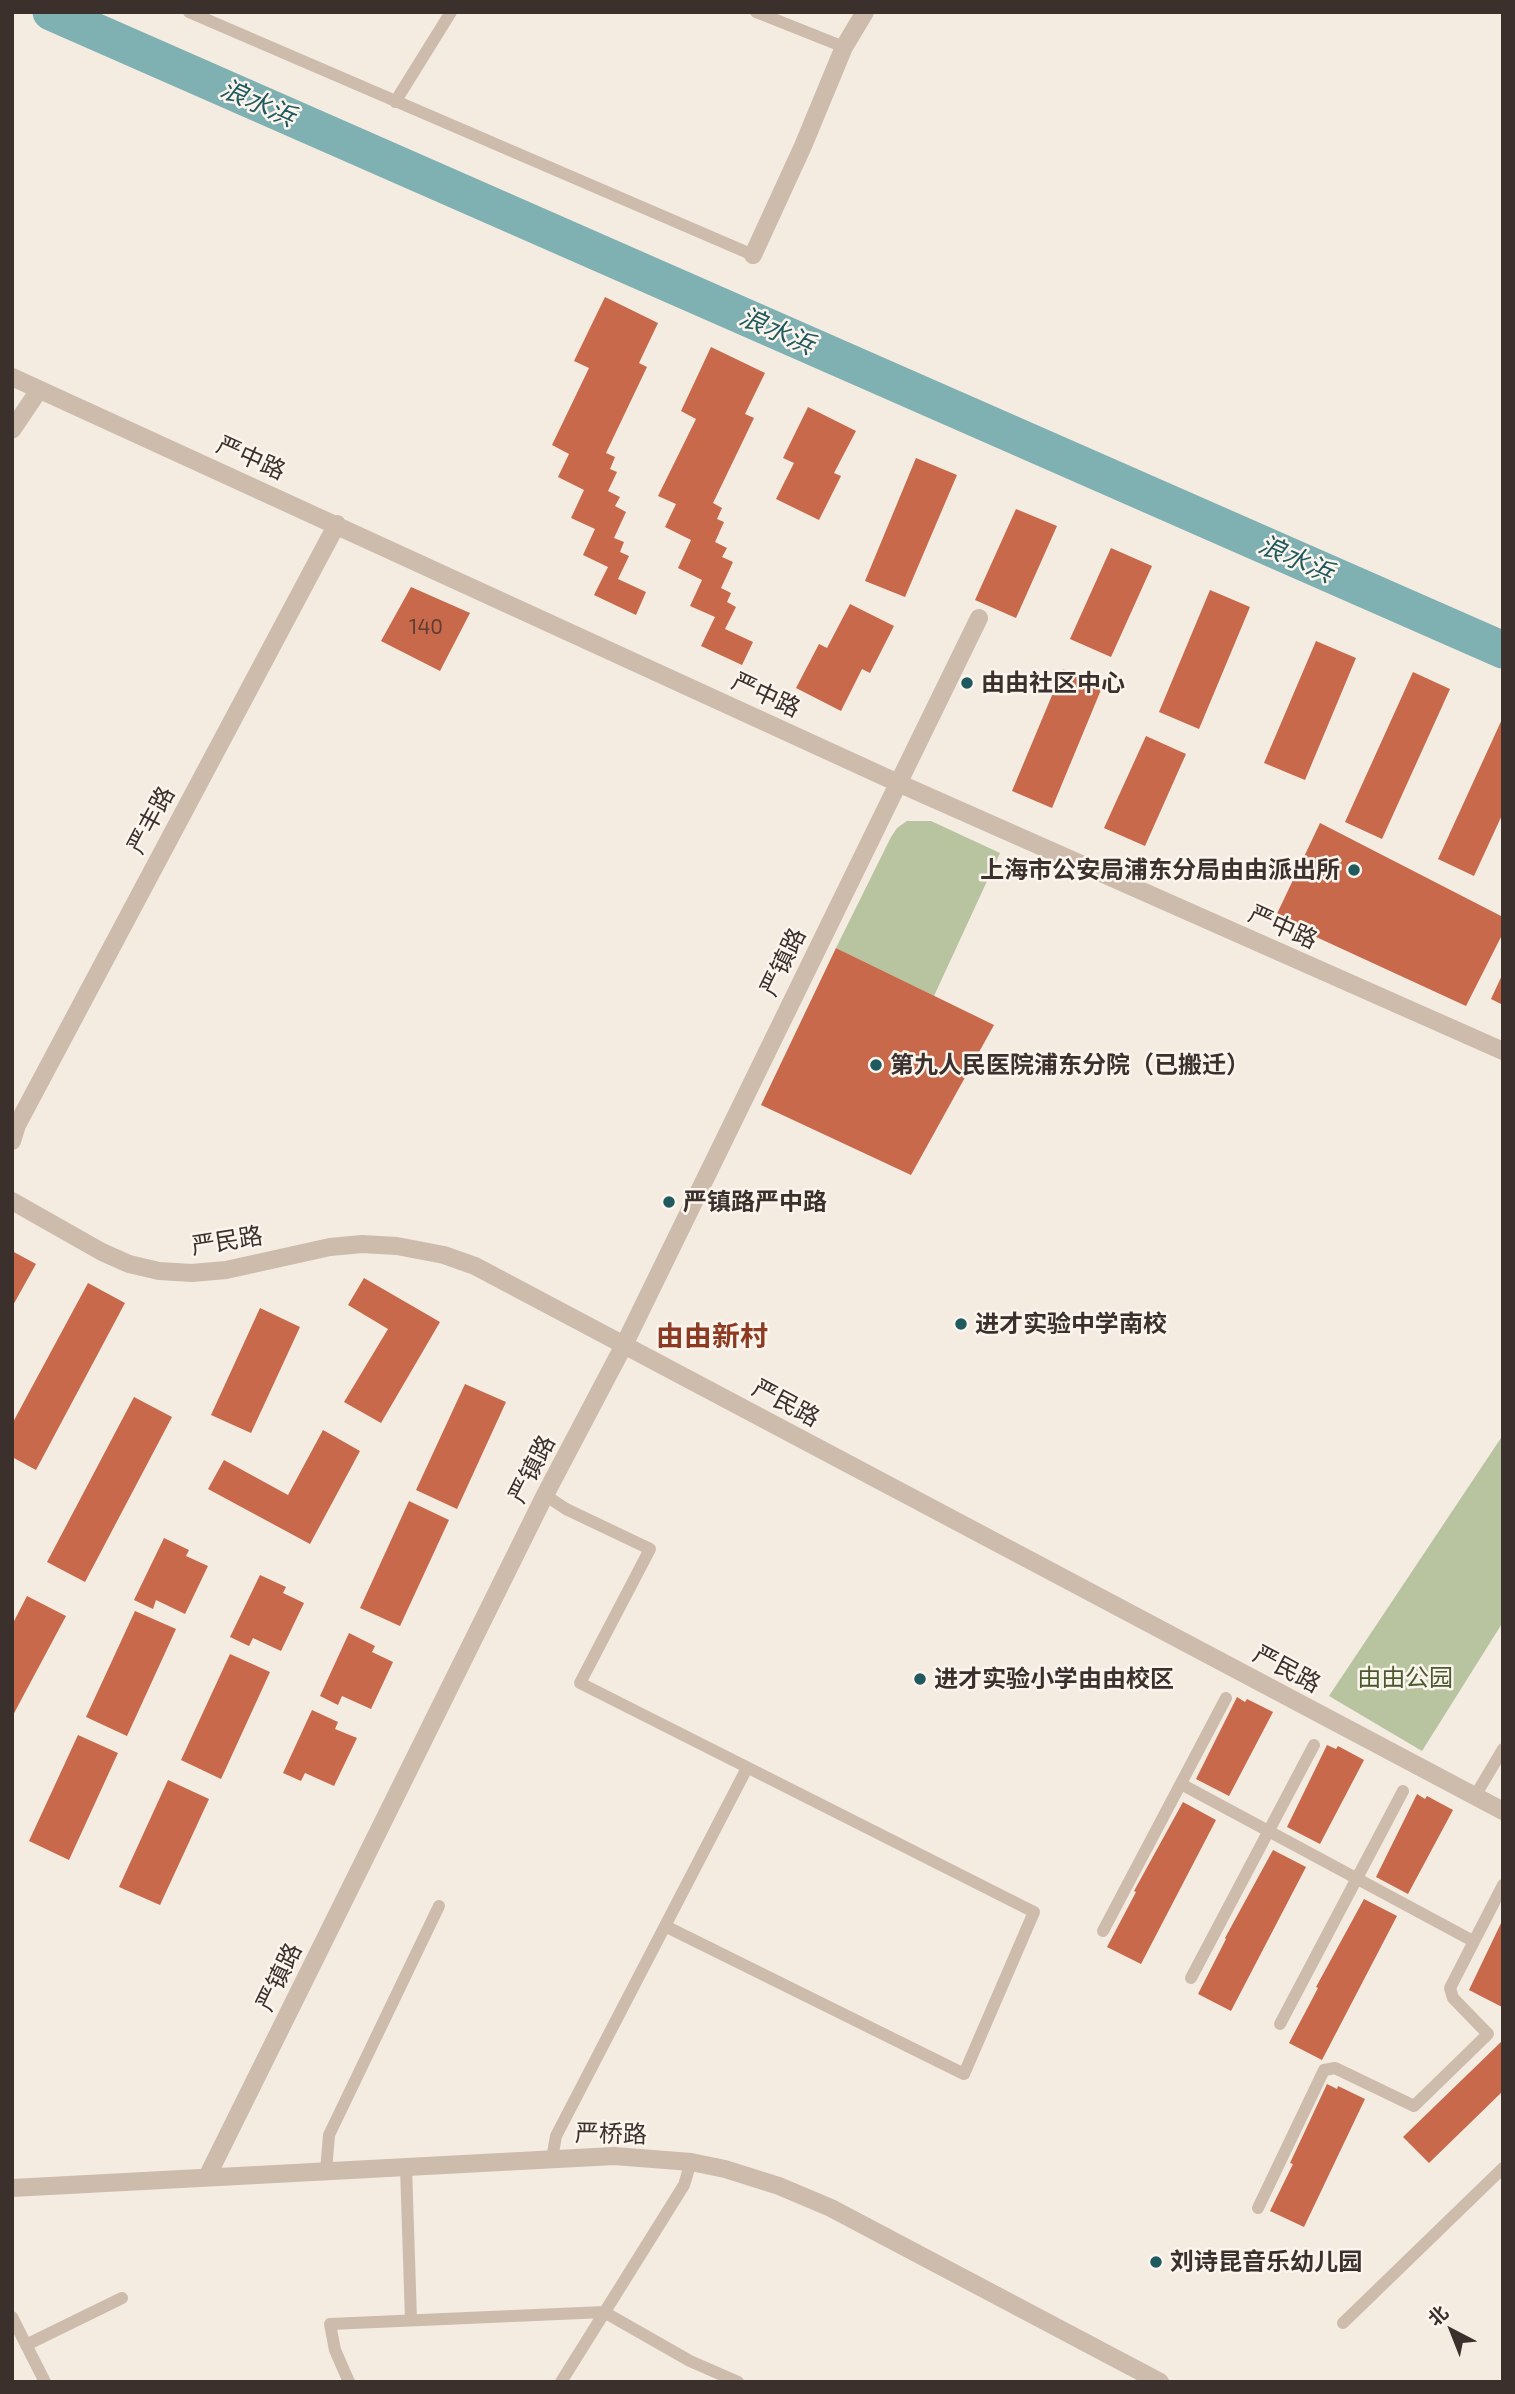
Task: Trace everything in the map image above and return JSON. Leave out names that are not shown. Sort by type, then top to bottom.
[{"type":"street","points":[[753,255],[793,169],[844,47],[865,12]]},
{"type":"street","name":"严中路","points":[[12,377],[898,783],[1503,1051]]},
{"type":"street","points":[[12,430],[39,390]]},
{"type":"street","name":"严丰路","points":[[14,1129],[337,524]]},
{"type":"street","name":"严镇路","points":[[207,2177],[545,1495],[624,1345],[979,618]]},
{"type":"street","name":"严民路","points":[[12,1201],[102,1252],[129,1264],[159,1271],[192,1273],[226,1270],[330,1247],[362,1244],[397,1246],[444,1255],[475,1266],[1503,1811]]},
{"type":"street","name":"严桥路","points":[[12,2188],[614,2156],[691,2162],[725,2169],[779,2186],[831,2208],[1160,2382]]},
{"type":"lane","points":[[189,12],[753,255]]},
{"type":"lane","points":[[395,102],[451,12]]},
{"type":"lane","points":[[756,12],[844,47]]},
{"type":"lane","points":[[545,1495],[566,1509],[650,1549],[580,1683],[1034,1912],[964,2074],[665,1926]]},
{"type":"lane","points":[[1102,1931],[1226,1698]]},
{"type":"lane","points":[[1191,1978],[1314,1745]]},
{"type":"lane","points":[[1475,1796],[1503,1749]]},
{"type":"lane","points":[[552,2159],[556,2136],[747,1768]]},
{"type":"lane","points":[[1181,1784],[1473,1941]]},
{"type":"lane","points":[[1280,2024],[1403,1791]]},
{"type":"lane","points":[[1258,2207],[1324,2070],[1335,2068],[1413,2106],[1488,2034],[1450,1992],[1451,1983],[1503,1885]]},
{"type":"lane","points":[[326,2171],[329,2135],[439,1906]]},
{"type":"lane","points":[[561,2382],[684,2185],[691,2162]]},
{"type":"lane","points":[[407,2167],[411,2320]]},
{"type":"lane","points":[[1343,2323],[1503,2168]]},
{"type":"lane","points":[[26,2345],[122,2298]]},
{"type":"lane","points":[[349,2382],[335,2350],[330,2324],[604,2312],[690,2361],[738,2382]]},
{"type":"lane","points":[[12,2317],[45,2382]]},
{"type":"green space","points":[[907,821],[931,821],[1000,853],[934,996],[836,948],[891,837],[897,828]]},
{"type":"green space","name":"由由公园","points":[[1503,1435],[1503,1622],[1422,1751],[1329,1696]]},
{"type":"building","points":[[605,297],[658,323],[639,363],[647,367],[606,453],[615,457],[610,469],[617,472],[608,491],[620,497],[615,506],[626,512],[614,538],[624,542],[620,552],[629,556],[618,579],[646,592],[636,615],[594,595],[608,567],[583,555],[595,529],[571,518],[584,490],[558,477],[569,454],[552,445],[589,368],[574,361]]},
{"type":"building","points":[[711,347],[765,373],[745,414],[754,418],[713,503],[722,508],[717,519],[724,522],[715,542],[727,548],[722,557],[733,562],[721,588],[731,593],[727,602],[736,607],[725,629],[753,642],[742,665],[701,646],[715,617],[690,606],[702,580],[678,568],[691,540],[665,527],[676,504],[658,496],[696,419],[681,411]]},
{"type":"building","points":[[808,407],[856,431],[834,473],[841,476],[819,520],[776,499],[794,463],[783,458]]},
{"type":"building","points":[[916,458],[957,475],[905,597],[865,581]]},
{"type":"building","points":[[1016,509],[1057,526],[1016,618],[975,600]]},
{"type":"building","points":[[1111,548],[1152,566],[1111,657],[1070,639]]},
{"type":"building","points":[[411,587],[470,613],[440,671],[381,641]]},
{"type":"building","points":[[1210,590],[1250,607],[1199,729],[1159,712]]},
{"type":"building","points":[[850,604],[894,626],[870,673],[862,669],[841,711],[796,688],[819,644],[827,648]]},
{"type":"building","points":[[1316,641],[1356,658],[1305,780],[1264,763]]},
{"type":"building","points":[[1063,669],[1103,685],[1052,808],[1012,791]]},
{"type":"building","points":[[1413,672],[1450,689],[1382,839],[1345,822]]},
{"type":"building","points":[[1503,717],[1503,813],[1474,876],[1438,859]]},
{"type":"building","points":[[1146,736],[1186,754],[1145,846],[1104,828]]},
{"type":"building","name":"上海市公安局浦东分局由由派出所","points":[[1320,823],[1503,917],[1503,933],[1466,1006],[1275,918]]},
{"type":"building","name":"第九人民医院浦东分院（已搬迁）","points":[[836,948],[994,1025],[911,1175],[761,1105]]},
{"type":"building","points":[[1503,973],[1503,1005],[1491,999]]},
{"type":"building","points":[[12,1251],[36,1264],[12,1307]]},
{"type":"building","points":[[364,1278],[440,1322],[381,1423],[344,1402],[388,1329],[348,1305]]},
{"type":"building","points":[[88,1283],[125,1303],[36,1470],[12,1457],[12,1424]]},
{"type":"building","points":[[260,1308],[300,1327],[251,1433],[211,1415]]},
{"type":"building","points":[[465,1384],[506,1402],[457,1509],[416,1490]]},
{"type":"building","points":[[134,1397],[172,1417],[85,1582],[47,1562]]},
{"type":"building","points":[[323,1430],[360,1451],[310,1544],[208,1489],[224,1460],[288,1495]]},
{"type":"building","points":[[409,1501],[449,1520],[400,1626],[360,1608]]},
{"type":"building","points":[[164,1538],[189,1550],[186,1556],[208,1566],[185,1614],[156,1600],[153,1609],[134,1600]]},
{"type":"building","points":[[260,1575],[286,1587],[283,1593],[304,1603],[281,1651],[253,1638],[249,1646],[230,1637]]},
{"type":"building","points":[[27,1596],[66,1616],[12,1717],[12,1625]]},
{"type":"building","points":[[135,1611],[176,1629],[127,1736],[86,1717]]},
{"type":"building","points":[[349,1633],[375,1646],[372,1652],[393,1662],[371,1709],[342,1696],[338,1705],[320,1696]]},
{"type":"building","points":[[230,1654],[270,1672],[221,1779],[181,1760]]},
{"type":"building","points":[[1237,1697],[1273,1712],[1229,1796],[1196,1779]]},
{"type":"building","points":[[312,1710],[338,1722],[335,1729],[357,1738],[334,1786],[305,1773],[301,1781],[283,1773]]},
{"type":"building","points":[[78,1735],[118,1753],[69,1860],[29,1841]]},
{"type":"building","points":[[1327,1745],[1336,1749],[1338,1746],[1364,1760],[1320,1844],[1287,1827]]},
{"type":"building","points":[[168,1780],[209,1799],[160,1905],[119,1887]]},
{"type":"building","points":[[1417,1794],[1425,1799],[1427,1796],[1453,1810],[1408,1894],[1376,1877]]},
{"type":"building","points":[[1183,1802],[1216,1820],[1141,1964],[1107,1947]]},
{"type":"building","points":[[1273,1850],[1306,1867],[1231,2011],[1198,1994]]},
{"type":"building","points":[[1364,1899],[1397,1916],[1322,2060],[1289,2043]]},
{"type":"building","points":[[1503,1919],[1503,2005],[1502,2007],[1469,1990]]},
{"type":"building","points":[[1503,2040],[1503,2091],[1429,2163],[1403,2137]]},
{"type":"building","points":[[1327,2084],[1337,2089],[1338,2086],[1365,2099],[1304,2227],[1270,2211]]},
{"type":"waterway","name":"浪水浜","points":[[51,12],[1503,650]]},
{"type":"place","name":"由由社区中心","points":[[967,683]]},
{"type":"place","name":"上海市公安局浦东分局由由派出所","points":[[1354,870]]},
{"type":"place","name":"第九人民医院浦东分院（已搬迁）","points":[[876,1065]]},
{"type":"place","name":"严镇路严中路","points":[[669,1202]]},
{"type":"place","name":"进才实验中学南校","points":[[961,1324]]},
{"type":"place","name":"进才实验小学由由校区","points":[[920,1679]]},
{"type":"place","name":"刘诗昆音乐幼儿园","points":[[1156,2262]]},
{"type":"district","name":"由由新村","points":[[712,1337]]}]
